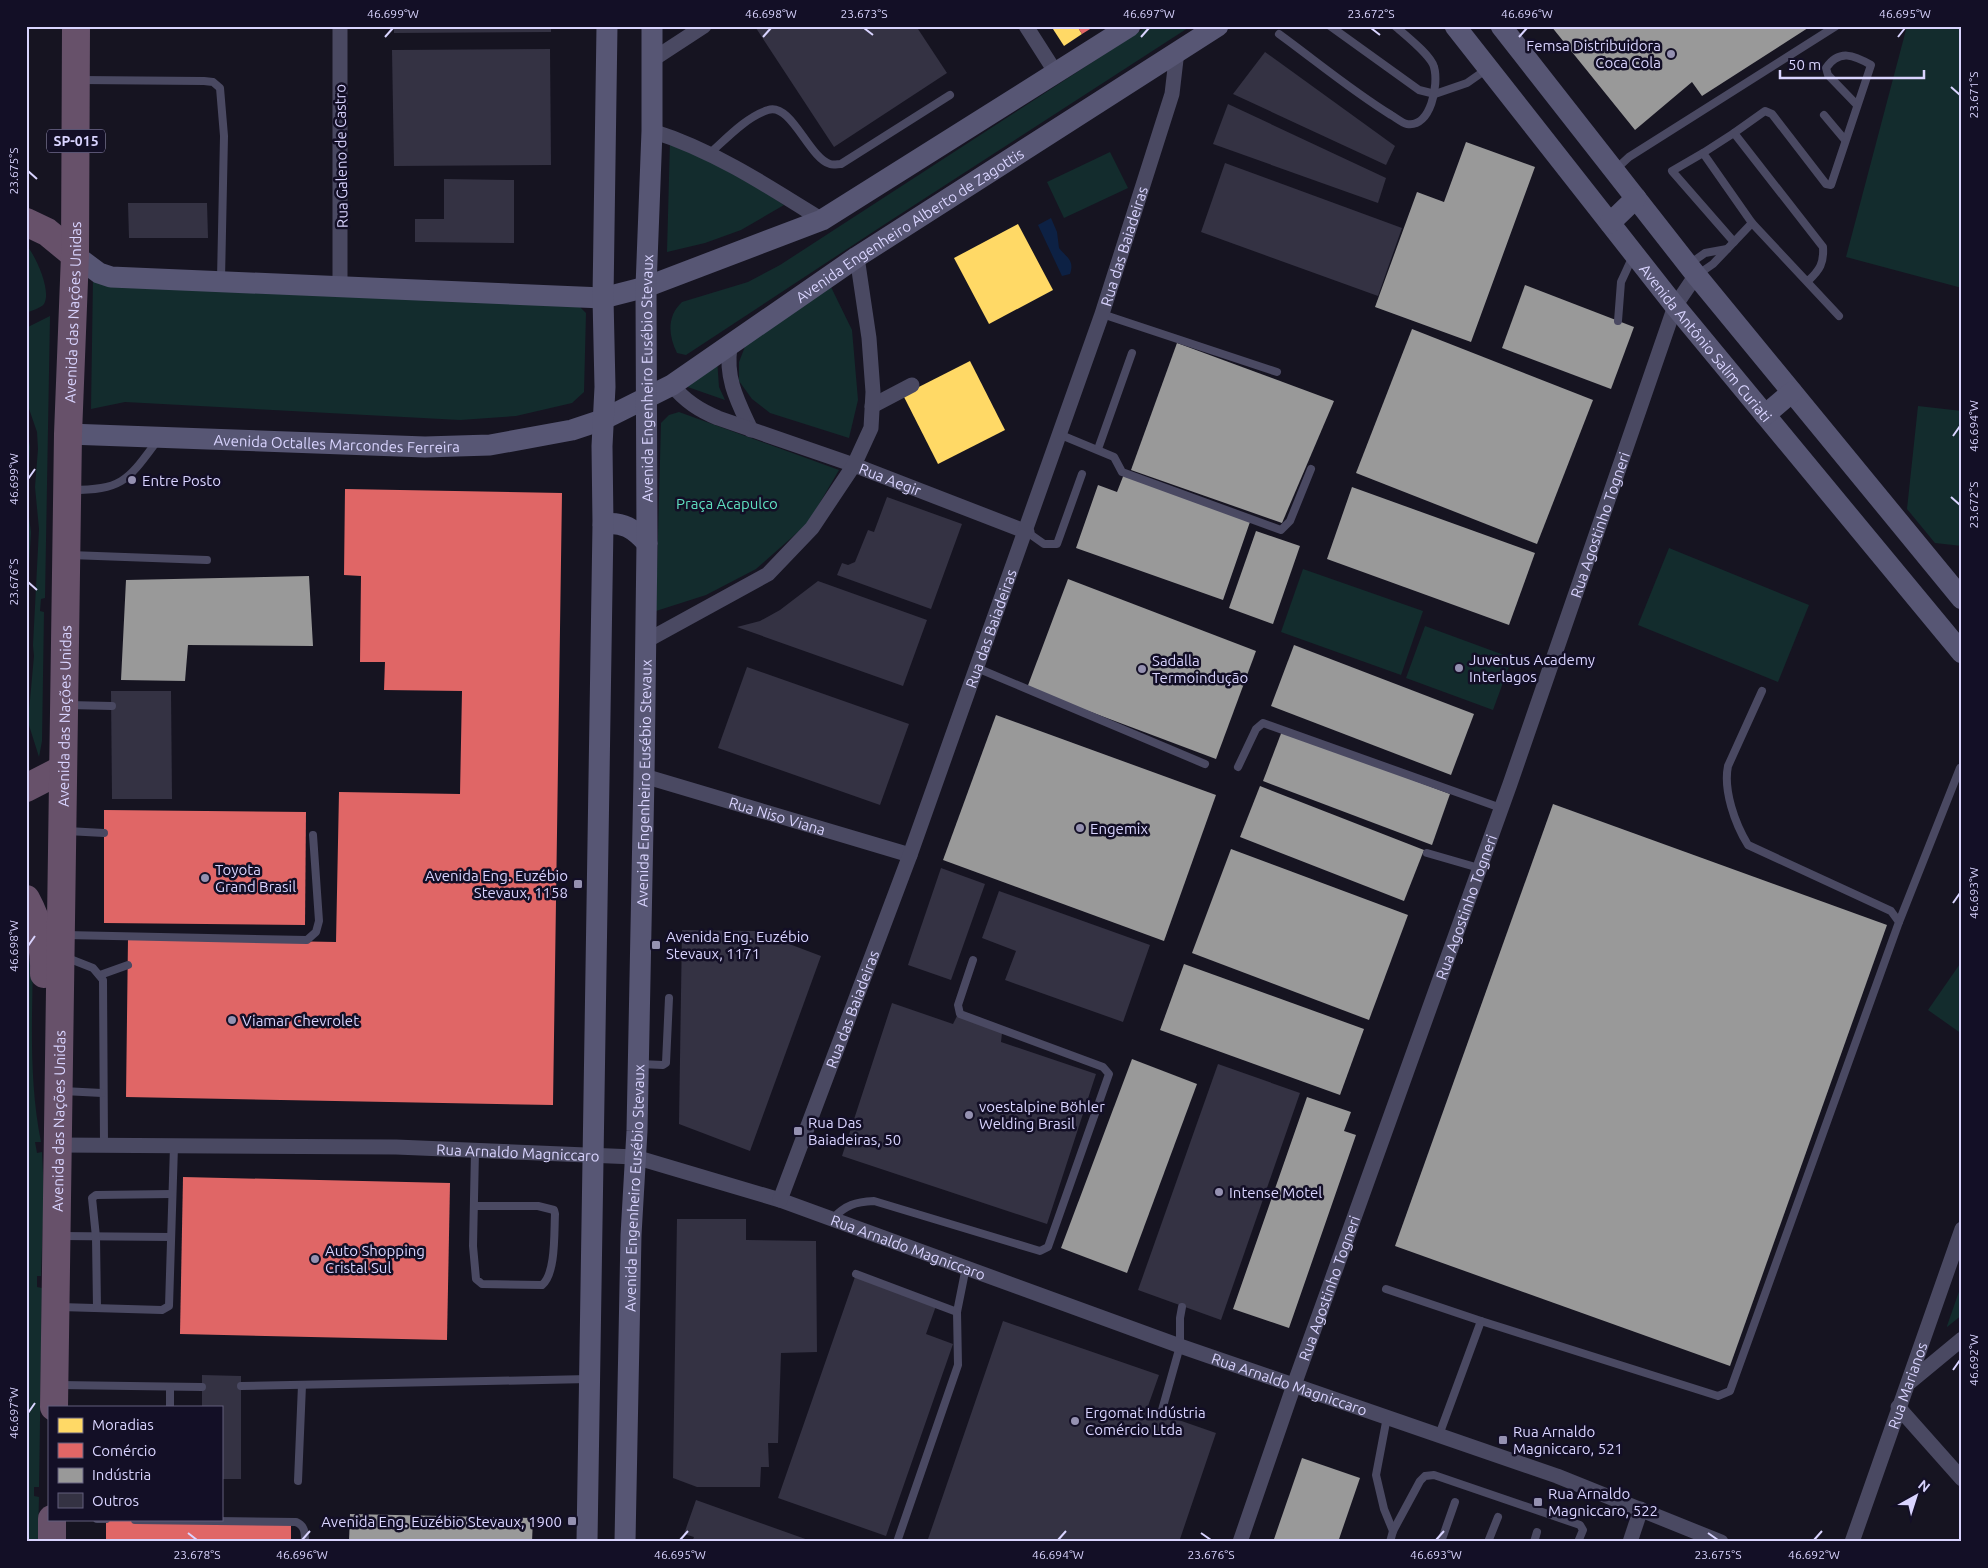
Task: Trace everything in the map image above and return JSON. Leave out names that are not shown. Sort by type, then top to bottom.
[{"type":"highway","name":"Avenida das Nações Unidas","points":[[54,1396],[68,434],[75,256],[76,26]]},
{"type":"highway","points":[[26,222],[47,232],[75,256]]},
{"type":"highway","points":[[26,788],[63,769]]},
{"type":"highway","points":[[26,899],[36,917],[44,953],[43,1064],[58,1102]]},
{"type":"highway","points":[[52,1520],[52,1542]]},
{"type":"main road","points":[[587,1542],[603,524],[602,420],[605,387],[603,298],[607,26]]},
{"type":"main road","name":"Avenida Engenheiro Eusébio Stevaux","points":[[626,1542],[630,1235],[638,1064],[644,776],[647,543],[646,286],[652,131],[652,26]]},
{"type":"main road","points":[[75,256],[99,273],[111,278],[603,298],[646,286],[822,220],[1130,26]]},
{"type":"main road","name":"Avenida Engenheiro Alberto de Zagottis","points":[[602,420],[672,385],[730,347],[857,257],[1218,26]]},
{"type":"main road","name":"Avenida Antônio Salim Curiati","points":[[1455,26],[1675,306],[1962,653]]},
{"type":"main road","points":[[1501,26],[1692,270],[1962,599]]},
{"type":"main road","points":[[1610,223],[1636,198]]},
{"type":"main road","points":[[1765,414],[1792,392]]},
{"type":"main road","name":"Avenida Octalles Marcondes Ferreira","points":[[68,434],[425,447],[499,443],[572,430],[602,420]]},
{"type":"main road","points":[[603,524],[620,524],[630,527],[647,543]]},
{"type":"street","name":"Rua Galeno de Castro","points":[[340,26],[340,286]]},
{"type":"street","points":[[652,60],[704,26]]},
{"type":"street","points":[[1026,26],[1056,73]]},
{"type":"street","name":"Rua das Baiadeiras","points":[[780,1200],[910,855],[1027,532],[1102,314],[1172,94],[1177,51]]},
{"type":"street","points":[[652,131],[677,138],[741,170],[822,220]]},
{"type":"street","points":[[646,641],[768,574],[812,528],[854,465],[871,428],[872,406],[869,338],[857,257]]},
{"type":"street","name":"Rua Agostinho Togneri","points":[[1240,1542],[1294,1385],[1501,808],[1675,306],[1692,270]]},
{"type":"street","points":[[730,347],[728,374],[732,389],[751,430]]},
{"type":"street","name":"Rua Aegir","points":[[672,385],[683,399],[698,409],[751,430],[854,465],[1027,532]]},
{"type":"street","points":[[872,406],[912,385]]},
{"type":"street","name":"Rua Niso Viana","points":[[644,776],[910,855]]},
{"type":"street","name":"Rua Arnaldo Magniccaro","points":[[57,1145],[396,1147],[635,1157],[780,1200],[833,1218],[1180,1346],[1557,1476],[1721,1542]]},
{"type":"street","name":"Rua Marianos","points":[[1852,1542],[1898,1408],[1910,1382],[1962,1229]]},
{"type":"street","points":[[1910,1382],[1962,1339]]},
{"type":"street","points":[[1898,1408],[1962,1478]]},
{"type":"street","points":[[1630,1542],[1641,1509]]},
{"type":"lane","points":[[1330,26],[1419,90],[1435,94],[1467,83],[1488,68]]},
{"type":"lane","points":[[1280,34],[1378,107],[1406,124],[1417,124],[1426,116],[1435,94],[1434,66],[1420,49],[1395,26]]},
{"type":"lane","points":[[1614,170],[1629,158],[1836,26]]},
{"type":"lane","points":[[1734,242],[1672,171],[1734,133],[1765,111],[1772,114],[1826,184],[1831,185],[1844,140],[1857,105],[1871,65],[1855,56],[1838,56],[1831,60],[1826,68],[1828,75],[1857,105]]},
{"type":"lane","points":[[76,80],[204,81],[213,82],[220,88],[224,136],[221,281]]},
{"type":"lane","points":[[709,154],[743,125],[769,110],[778,109],[787,117],[820,158],[830,165],[841,164],[950,95]]},
{"type":"lane","points":[[1824,115],[1844,140]]},
{"type":"lane","points":[[1734,133],[1823,247],[1824,260],[1819,271],[1808,281]]},
{"type":"lane","points":[[1703,153],[1752,223],[1839,316]]},
{"type":"lane","points":[[1692,270],[1713,264],[1752,223]]},
{"type":"lane","points":[[1692,270],[1705,253],[1727,250]]},
{"type":"lane","points":[[1618,321],[1621,282],[1634,254]]},
{"type":"lane","points":[[1102,314],[1276,372]]},
{"type":"lane","points":[[1098,449],[1132,354]]},
{"type":"lane","points":[[1060,435],[1114,457],[1122,472],[1280,530],[1290,521],[1311,469]]},
{"type":"lane","points":[[67,490],[100,490],[126,479],[161,437]]},
{"type":"lane","points":[[1027,532],[1044,544],[1057,544],[1082,474]]},
{"type":"lane","points":[[66,555],[106,558],[207,560]]},
{"type":"lane","points":[[977,668],[1205,764]]},
{"type":"lane","points":[[1762,692],[1728,766],[1726,778],[1740,831],[1748,845],[1891,911],[1899,922]]},
{"type":"lane","points":[[64,705],[112,706]]},
{"type":"lane","points":[[1238,767],[1256,729],[1263,723],[1501,808]]},
{"type":"lane","points":[[1386,1288],[1482,1321],[1718,1396],[1730,1391],[1899,922],[1960,768]]},
{"type":"lane","points":[[62,831],[104,833]]},
{"type":"lane","points":[[60,945],[308,940],[316,932],[319,921],[313,835]]},
{"type":"lane","points":[[1427,853],[1479,868]]},
{"type":"lane","points":[[60,945],[93,968],[103,980],[102,1093],[104,1145]]},
{"type":"lane","points":[[833,1218],[844,1207],[855,1202],[874,1201],[1040,1251],[1048,1247],[1109,1074],[1103,1067],[960,1014],[958,1005],[973,960]]},
{"type":"lane","points":[[100,975],[128,965]]},
{"type":"lane","points":[[638,1064],[663,1065],[666,1063],[669,998]]},
{"type":"lane","points":[[58,1102],[102,1093]]},
{"type":"lane","points":[[55,1307],[162,1310],[169,1306],[174,1146]]},
{"type":"lane","points":[[475,1151],[473,1246],[476,1279],[482,1284],[542,1285],[546,1282],[550,1273],[554,1248],[554,1210],[538,1206],[475,1206]]},
{"type":"lane","points":[[96,1308],[96,1236],[92,1198],[96,1195],[172,1194]]},
{"type":"lane","points":[[56,1236],[171,1237]]},
{"type":"lane","points":[[897,1542],[958,1365],[957,1312],[966,1267]]},
{"type":"lane","points":[[856,1274],[957,1312]]},
{"type":"lane","points":[[1162,1410],[1180,1346],[1182,1307]]},
{"type":"lane","points":[[1439,1435],[1482,1321]]},
{"type":"lane","points":[[241,1386],[590,1379]]},
{"type":"lane","points":[[298,1481],[302,1385]]},
{"type":"lane","points":[[54,1396],[170,1387],[202,1387]]},
{"type":"lane","points":[[170,1387],[170,1406]]},
{"type":"lane","points":[[1387,1417],[1376,1474],[1384,1508],[1393,1531]]},
{"type":"lane","points":[[1390,1542],[1393,1531],[1420,1481],[1425,1476],[1434,1475],[1580,1525],[1583,1530],[1578,1542]]},
{"type":"lane","points":[[1441,1542],[1455,1502]]},
{"type":"lane","points":[[1488,1542],[1498,1517]]},
{"type":"lane","points":[[134,1520],[296,1522],[305,1531],[305,1542]]},
{"type":"lane","points":[[1534,1542],[1537,1532]]},
{"type":"green space","points":[[1148,26],[1191,26],[686,355],[677,353],[670,326],[677,307],[682,302],[748,282],[780,265]]},
{"type":"green space","points":[[1907,26],[1962,26],[1962,288],[1846,257]]},
{"type":"green space","points":[[670,141],[732,170],[784,205],[741,230],[705,243],[667,252]]},
{"type":"green space","points":[[1110,152],[1128,188],[1064,218],[1047,182]]},
{"type":"green space","points":[[26,245],[34,256],[41,273],[46,298],[43,305],[26,313]]},
{"type":"green space","points":[[93,277],[575,302],[586,313],[584,392],[572,403],[516,416],[460,420],[125,402],[91,409]]},
{"type":"green space","points":[[830,285],[852,330],[858,400],[849,438],[770,413],[752,399],[739,381],[739,362],[746,344]]},
{"type":"green space","points":[[50,316],[45,598],[41,599],[40,611],[44,612],[42,741],[39,757],[28,722],[34,656],[39,529],[35,487],[38,449],[37,432],[26,400],[26,328]]},
{"type":"green space","points":[[717,359],[719,387],[725,400],[682,385]]},
{"type":"green space","points":[[1918,406],[1962,411],[1962,546],[1935,543],[1907,509]]},
{"type":"green space","name":"Praça Acapulco","points":[[679,412],[839,470],[808,523],[756,569],[706,595],[656,611],[661,423],[669,415]]},
{"type":"green space","points":[[26,425],[30,447],[27,503],[31,532],[26,613]]},
{"type":"green space","points":[[1669,548],[1809,605],[1778,682],[1638,625]]},
{"type":"green space","points":[[1303,569],[1423,611],[1401,675],[1281,632]]},
{"type":"green space","name":"Juventus Academy Interlagos","points":[[1425,626],[1512,658],[1493,710],[1406,678]]},
{"type":"green space","points":[[26,921],[33,947],[29,948],[27,960],[33,960],[33,1074],[41,1142],[35,1142],[37,1153],[42,1152],[44,1192],[41,1276],[37,1276],[37,1287],[42,1288],[39,1487],[34,1487],[34,1496],[39,1497],[38,1542],[26,1542]]},
{"type":"green space","points":[[1962,961],[1962,1034],[1928,1010]]},
{"type":"green space","points":[[1962,1283],[1962,1315],[1947,1327],[1947,1326]]},
{"type":"water","points":[[1051,218],[1057,232],[1059,248],[1071,262],[1070,274],[1062,276],[1038,225]]},
{"type":"building: Moradias","points":[[1051,26],[1077,26],[1082,34],[1064,46]]},
{"type":"building: Moradias","points":[[1018,224],[1053,290],[989,324],[954,258]]},
{"type":"building: Moradias","points":[[970,361],[1005,430],[938,464],[903,395]]},
{"type":"building: Comércio","points":[[1077,26],[1095,26],[1082,34]]},
{"type":"building: Comércio","points":[[345,489],[562,493],[553,1105],[126,1097],[128,938],[336,942],[339,792],[460,794],[462,691],[384,690],[385,662],[360,662],[361,576],[344,575]]},
{"type":"building: Comércio","name":"Toyota Grand Brasil","points":[[104,810],[306,812],[305,925],[104,923]]},
{"type":"building: Comércio","name":"Auto Shopping Cristal Sul","points":[[183,1177],[450,1183],[447,1340],[180,1334]]},
{"type":"building: Comércio","points":[[106,1520],[291,1523],[291,1542],[106,1542]]},
{"type":"building: Indústria","name":"Femsa Distribuidora Coca Cola","points":[[1551,26],[1811,26],[1702,96],[1692,82],[1635,130]]},
{"type":"building: Indústria","points":[[1466,142],[1535,167],[1471,342],[1375,307],[1417,192],[1444,202]]},
{"type":"building: Indústria","points":[[1525,285],[1634,327],[1611,389],[1502,348]]},
{"type":"building: Indústria","points":[[1412,329],[1593,400],[1537,544],[1356,473]]},
{"type":"building: Indústria","points":[[1177,343],[1334,401],[1282,523],[1131,470]]},
{"type":"building: Indústria","points":[[1124,474],[1251,519],[1223,600],[1076,548],[1098,485],[1117,492]]},
{"type":"building: Indústria","points":[[1352,487],[1535,553],[1509,625],[1327,559]]},
{"type":"building: Indústria","points":[[1256,531],[1300,546],[1273,624],[1229,608]]},
{"type":"building: Indústria","points":[[309,576],[313,646],[188,645],[185,681],[121,680],[126,580]]},
{"type":"building: Indústria","name":"Sadalla Termoindução","points":[[1068,579],[1256,651],[1216,759],[1027,688]]},
{"type":"building: Indústria","points":[[1294,645],[1474,714],[1451,775],[1271,706]]},
{"type":"building: Indústria","name":"Engemix","points":[[996,715],[1216,795],[1164,941],[943,860]]},
{"type":"building: Indústria","points":[[1282,731],[1450,794],[1432,845],[1263,781]]},
{"type":"building: Indústria","points":[[1260,786],[1424,850],[1404,901],[1240,837]]},
{"type":"building: Indústria","points":[[1553,804],[1887,925],[1730,1366],[1395,1246]]},
{"type":"building: Indústria","points":[[1231,849],[1408,915],[1369,1020],[1192,953]]},
{"type":"building: Indústria","points":[[1184,964],[1364,1029],[1340,1095],[1160,1030]]},
{"type":"building: Indústria","points":[[1132,1059],[1197,1084],[1127,1273],[1061,1248]]},
{"type":"building: Indústria","points":[[1307,1097],[1351,1112],[1344,1131],[1356,1135],[1289,1328],[1233,1309]]},
{"type":"building: Indústria","points":[[1302,1458],[1360,1478],[1338,1542],[1273,1542]]},
{"type":"building: Indústria","points":[[350,1514],[533,1518],[532,1542],[349,1542]]},
{"type":"building: Outros","points":[[394,26],[551,26],[551,32],[394,33]]},
{"type":"building: Outros","points":[[759,26],[916,26],[947,73],[834,147],[756,28]]},
{"type":"building: Outros","points":[[550,49],[551,165],[394,166],[392,50]]},
{"type":"building: Outros","points":[[1265,52],[1395,146],[1386,165],[1233,94]]},
{"type":"building: Outros","points":[[1228,104],[1386,178],[1378,203],[1213,144]]},
{"type":"building: Outros","points":[[1225,163],[1402,228],[1378,296],[1201,232]]},
{"type":"building: Outros","points":[[444,179],[514,180],[514,243],[415,242],[415,219],[444,219]]},
{"type":"building: Outros","points":[[128,203],[207,203],[208,238],[129,238]]},
{"type":"building: Outros","points":[[887,497],[962,524],[931,609],[837,575],[842,563],[848,565],[855,562],[868,530],[874,532]]},
{"type":"building: Outros","points":[[818,581],[927,620],[903,686],[737,627],[760,621],[780,610]]},
{"type":"building: Outros","points":[[747,667],[909,724],[880,805],[718,748]]},
{"type":"building: Outros","points":[[111,691],[171,691],[172,799],[112,799]]},
{"type":"building: Outros","points":[[941,868],[985,884],[951,980],[908,965]]},
{"type":"building: Outros","points":[[999,891],[1150,945],[1123,1022],[1005,980],[1016,951],[982,938]]},
{"type":"building: Outros","points":[[682,930],[755,931],[821,956],[750,1151],[679,1124]]},
{"type":"building: Outros","name":"voestalpine Böhler Welding Brasil","points":[[892,1003],[953,1024],[958,1014],[1002,1033],[1001,1042],[1096,1074],[1047,1224],[842,1156]]},
{"type":"building: Outros","name":"Intense Motel","points":[[1218,1064],[1300,1093],[1221,1320],[1138,1290]]},
{"type":"building: Outros","points":[[677,1219],[746,1219],[746,1240],[816,1241],[817,1352],[781,1353],[778,1443],[768,1443],[769,1467],[761,1467],[760,1487],[697,1487],[673,1478]]},
{"type":"building: Outros","points":[[855,1277],[936,1306],[926,1334],[953,1344],[886,1536],[778,1498]]},
{"type":"building: Outros","name":"Ergomat Indústria Comércio Ltda","points":[[1003,1321],[1159,1375],[1147,1409],[1216,1433],[1179,1542],[927,1542]]},
{"type":"building: Outros","points":[[202,1375],[241,1376],[241,1479],[222,1479],[222,1406],[202,1406]]},
{"type":"building: Outros","points":[[696,1500],[811,1542],[692,1542],[694,1537],[684,1534]]},
{"type":"place","name":"Femsa Distribuidora Coca Cola","points":[[1671,54]]},
{"type":"place","name":"Entre Posto","points":[[132,480]]},
{"type":"place","name":"Juventus Academy Interlagos","points":[[1459,668]]},
{"type":"place","name":"Sadalla Termoindução","points":[[1142,669]]},
{"type":"place","name":"Engemix","points":[[1080,828]]},
{"type":"place","name":"Toyota Grand Brasil","points":[[205,878]]},
{"type":"place","name":"Avenida Eng. Euzébio Stevaux, 1158","points":[[578,884]]},
{"type":"place","name":"Avenida Eng. Euzébio Stevaux, 1171","points":[[656,945]]},
{"type":"place","name":"Viamar Chevrolet","points":[[232,1020]]},
{"type":"place","name":"voestalpine Böhler Welding Brasil","points":[[969,1115]]},
{"type":"place","name":"Rua Das Baiadeiras, 50","points":[[798,1131]]},
{"type":"place","name":"Intense Motel","points":[[1219,1192]]},
{"type":"place","name":"Auto Shopping Cristal Sul","points":[[315,1259]]},
{"type":"place","name":"Ergomat Indústria Comércio Ltda","points":[[1075,1421]]},
{"type":"place","name":"Rua Arnaldo Magniccaro, 521","points":[[1503,1440]]},
{"type":"place","name":"Rua Arnaldo Magniccaro, 522","points":[[1538,1502]]},
{"type":"place","name":"Avenida Eng. Euzébio Stevaux, 1900","points":[[572,1521]]}]
